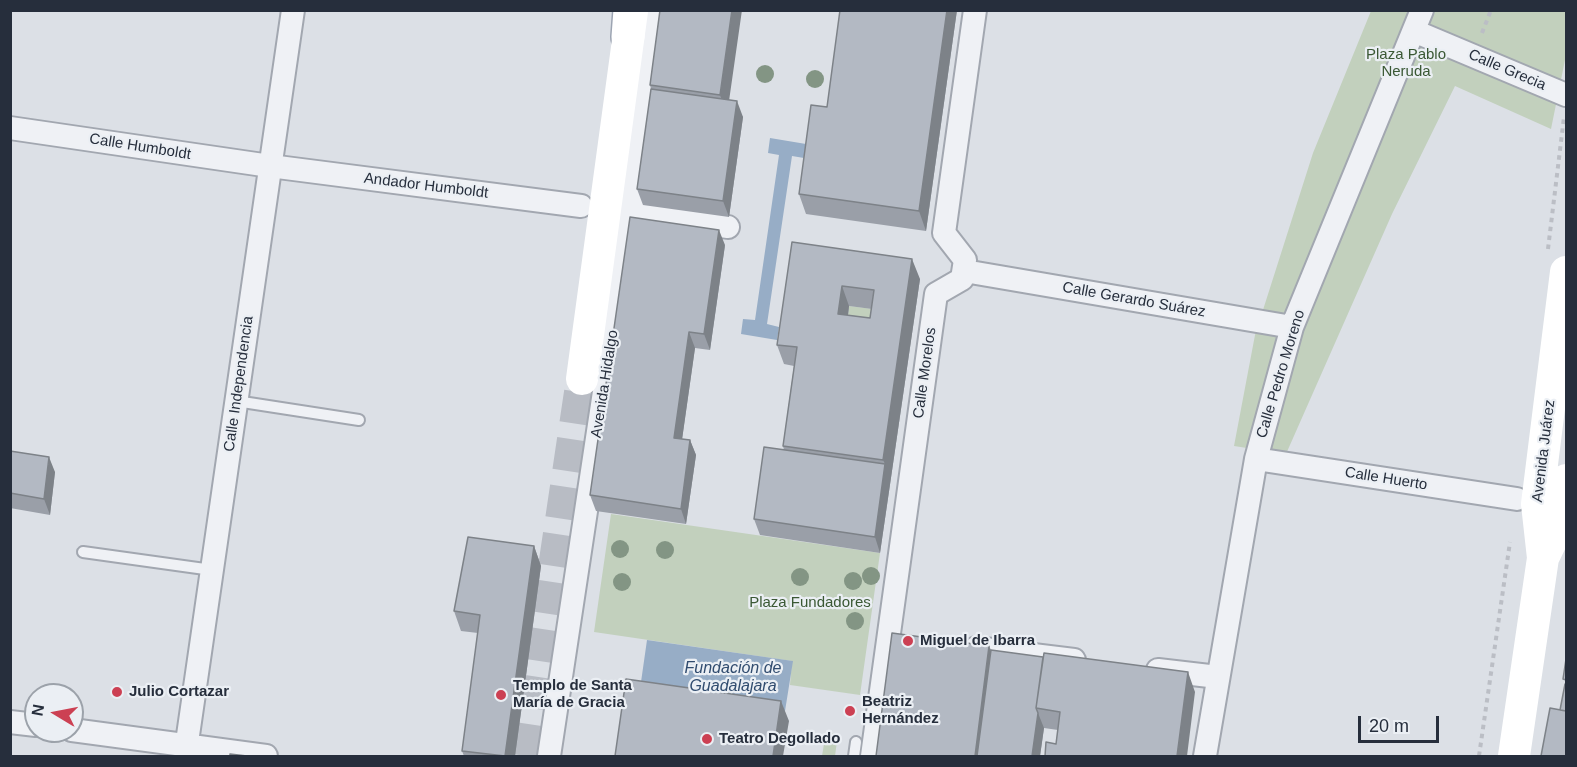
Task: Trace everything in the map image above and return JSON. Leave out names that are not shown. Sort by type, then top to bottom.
[{"type":"main road","name":"Avenida Hidalgo","points":[[582,379],[630,19]]},
{"type":"main road","name":"Avenida Juárez","points":[[1514,756],[1543,558],[1537,504],[1566,272]]},
{"type":"main road","name":"Avenida Juárez","points":[[1543,558],[1556,531],[1565,499]]},
{"type":"street","name":"Calle Independencia","points":[[186,751],[292,10]]},
{"type":"street","name":"Avenida Hidalgo","points":[[549,756],[631,213],[658,10]]},
{"type":"street","name":"Calle Morelos","points":[[864,749],[936,294],[962,279],[965,260],[944,233],[975,10]]},
{"type":"street","name":"Calle Grecia","points":[[1418,21],[1566,95]]},
{"type":"street","name":"Calle Pedro Moreno","points":[[1205,756],[1256,459],[1292,327],[1418,21]]},
{"type":"street","name":"Calle Humboldt","points":[[10,128],[270,166]]},
{"type":"street","name":"Andador Humboldt","points":[[270,166],[581,206]]},
{"type":"street","points":[[631,213],[728,227]]},
{"type":"street","name":"Calle Gerardo Suárez","points":[[976,273],[1292,327]]},
{"type":"street","name":"Calle Huerto","points":[[1256,459],[1517,499]]},
{"type":"street","points":[[952,646],[1091,662]]},
{"type":"street","points":[[1137,668],[1218,677]]},
{"type":"street","points":[[84,732],[186,751],[266,756]]},
{"type":"lane","points":[[236,401],[359,420]]},
{"type":"lane","points":[[83,552],[212,570]]},
{"type":"lane","points":[[854,756],[864,749]]},
{"type":"green space","name":"Plaza Pablo Neruda","points":[[1371,11],[1566,11],[1566,55],[1551,129],[1455,86],[1392,214],[1286,454],[1234,446],[1255,335],[1313,153]]},
{"type":"green space","points":[[849,306],[881,310],[878,338],[846,333]]},
{"type":"green space","name":"Plaza Fundadores","points":[[611,514],[880,553],[860,695],[790,685],[792,661],[594,632]]},
{"type":"green space","points":[[826,732],[838,734],[835,756],[822,756]]},
{"type":"water","points":[[770,138],[806,144],[804,158],[792,156],[767,324],[779,327],[777,340],[741,334],[743,319],[755,320],[779,155],[768,153]]},
{"type":"water","name":"Fundación de Guadalajara","points":[[647,640],[793,661],[785,711],[640,689]]},
{"type":"building","points":[[660,10],[732,10],[720,95],[650,85]]},
{"type":"building","points":[[840,10],[947,10],[919,211],[799,194],[811,105],[827,107]]},
{"type":"building","points":[[651,89],[737,101],[723,201],[637,189]]},
{"type":"building","points":[[630,217],[719,230],[704,334],[689,332],[674,438],[690,440],[681,509],[590,495]]},
{"type":"building","points":[[792,242],[912,259],[883,460],[783,446],[797,347],[777,345]],"holes":[[[842,286],[874,290],[870,318],[838,314]]]},
{"type":"building","points":[[764,447],[885,464],[875,537],[754,519]]},
{"type":"building","points":[[10,451],[49,457],[44,499],[10,493]]},
{"type":"building","name":"Templo de Santa María de Gracia","points":[[468,537],[534,546],[505,756],[462,751],[480,615],[454,611]]},
{"type":"building","points":[[892,633],[989,646],[975,756],[876,756]]},
{"type":"building","points":[[991,650],[1043,657],[1032,756],[977,756]]},
{"type":"building","points":[[1044,653],[1188,672],[1177,756],[1045,756],[1046,742],[1056,744],[1060,712],[1036,708]]},
{"type":"building","points":[[1566,659],[1566,680],[1563,679]]},
{"type":"building","name":"Teatro Degollado","points":[[626,679],[781,701],[773,756],[615,756]]},
{"type":"building","points":[[1566,684],[1566,711],[1560,710]]},
{"type":"building","points":[[1550,708],[1566,711],[1566,756],[1541,756]]},
{"type":"tunnel","points":[[526,756],[582,379]]},
{"type":"place","name":"Miguel de Ibarra","points":[[908,641]]},
{"type":"place","name":"Julio Cortazar","points":[[117,692]]},
{"type":"place","name":"Templo de Santa María de Gracia","points":[[501,695]]},
{"type":"place","name":"Beatriz Hernández","points":[[850,711]]},
{"type":"place","name":"Teatro Degollado","points":[[707,739]]}]
